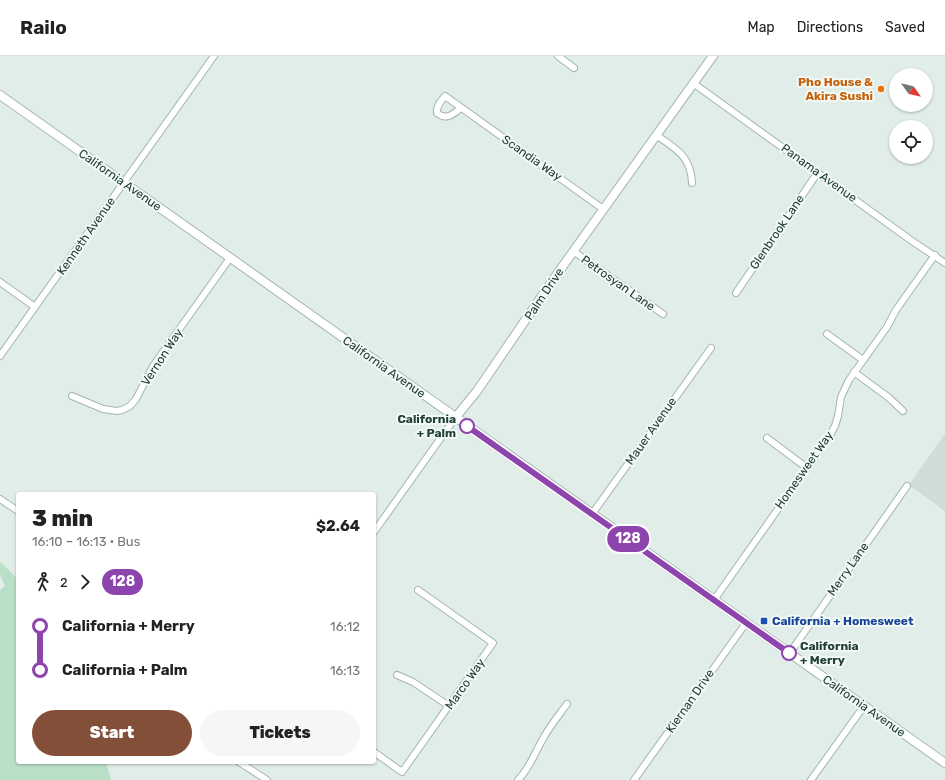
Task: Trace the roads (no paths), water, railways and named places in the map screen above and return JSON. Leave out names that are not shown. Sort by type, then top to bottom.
[{"type":"street","name":"Kenneth Avenue","points":[[0,356],[214,56]]},
{"type":"street","points":[[558,56],[574,68]]},
{"type":"street","name":"Palm Drive","points":[[376,529],[455,418],[477,391],[573,251],[713,56]]},
{"type":"street","name":"Panama Avenue","points":[[693,83],[945,263]]},
{"type":"street","name":"California Avenue","points":[[0,95],[945,763]]},
{"type":"street","name":"Scandia Way","points":[[462,108],[603,209]]},
{"type":"street","points":[[656,135],[684,156],[691,170],[692,183]]},
{"type":"street","name":"Glenbrook Lane","points":[[736,293],[818,172]]},
{"type":"street","name":"Petrosyan Lane","points":[[573,251],[663,314]]},
{"type":"street","name":"Homesweet Way","points":[[714,600],[833,430],[838,416],[844,388],[887,327],[896,310],[935,256]]},
{"type":"street","name":"Vernon Way","points":[[72,396],[103,409],[117,411],[130,406],[136,399],[153,366],[230,258]]},
{"type":"street","points":[[0,282],[35,307]]},
{"type":"street","points":[[827,334],[863,360]]},
{"type":"street","name":"Mauer Avenue","points":[[592,514],[711,348]]},
{"type":"street","points":[[854,372],[888,397],[903,411]]},
{"type":"street","points":[[767,438],[807,468]]},
{"type":"street","name":"Merry Lane","points":[[789,653],[907,486]]},
{"type":"street","points":[[0,499],[16,510]]},
{"type":"street","name":"Marco Way","points":[[376,753],[402,772],[493,643],[418,590]]},
{"type":"street","name":"Kiernan Drive","points":[[634,780],[746,622]]},
{"type":"street","points":[[397,675],[412,682],[449,706]]},
{"type":"street","points":[[518,780],[527,769],[549,729],[567,704]]},
{"type":"street","points":[[811,780],[864,706]]},
{"type":"street","points":[[242,764],[266,780]]},
{"type":"place","name":"Pho House & Akira Sushi","points":[[881,89]]},
{"type":"place","name":"California + Palm","points":[[467,426]]},
{"type":"place","name":"California + Homesweet","points":[[764,621]]},
{"type":"place","name":"California + Merry","points":[[789,653]]}]
